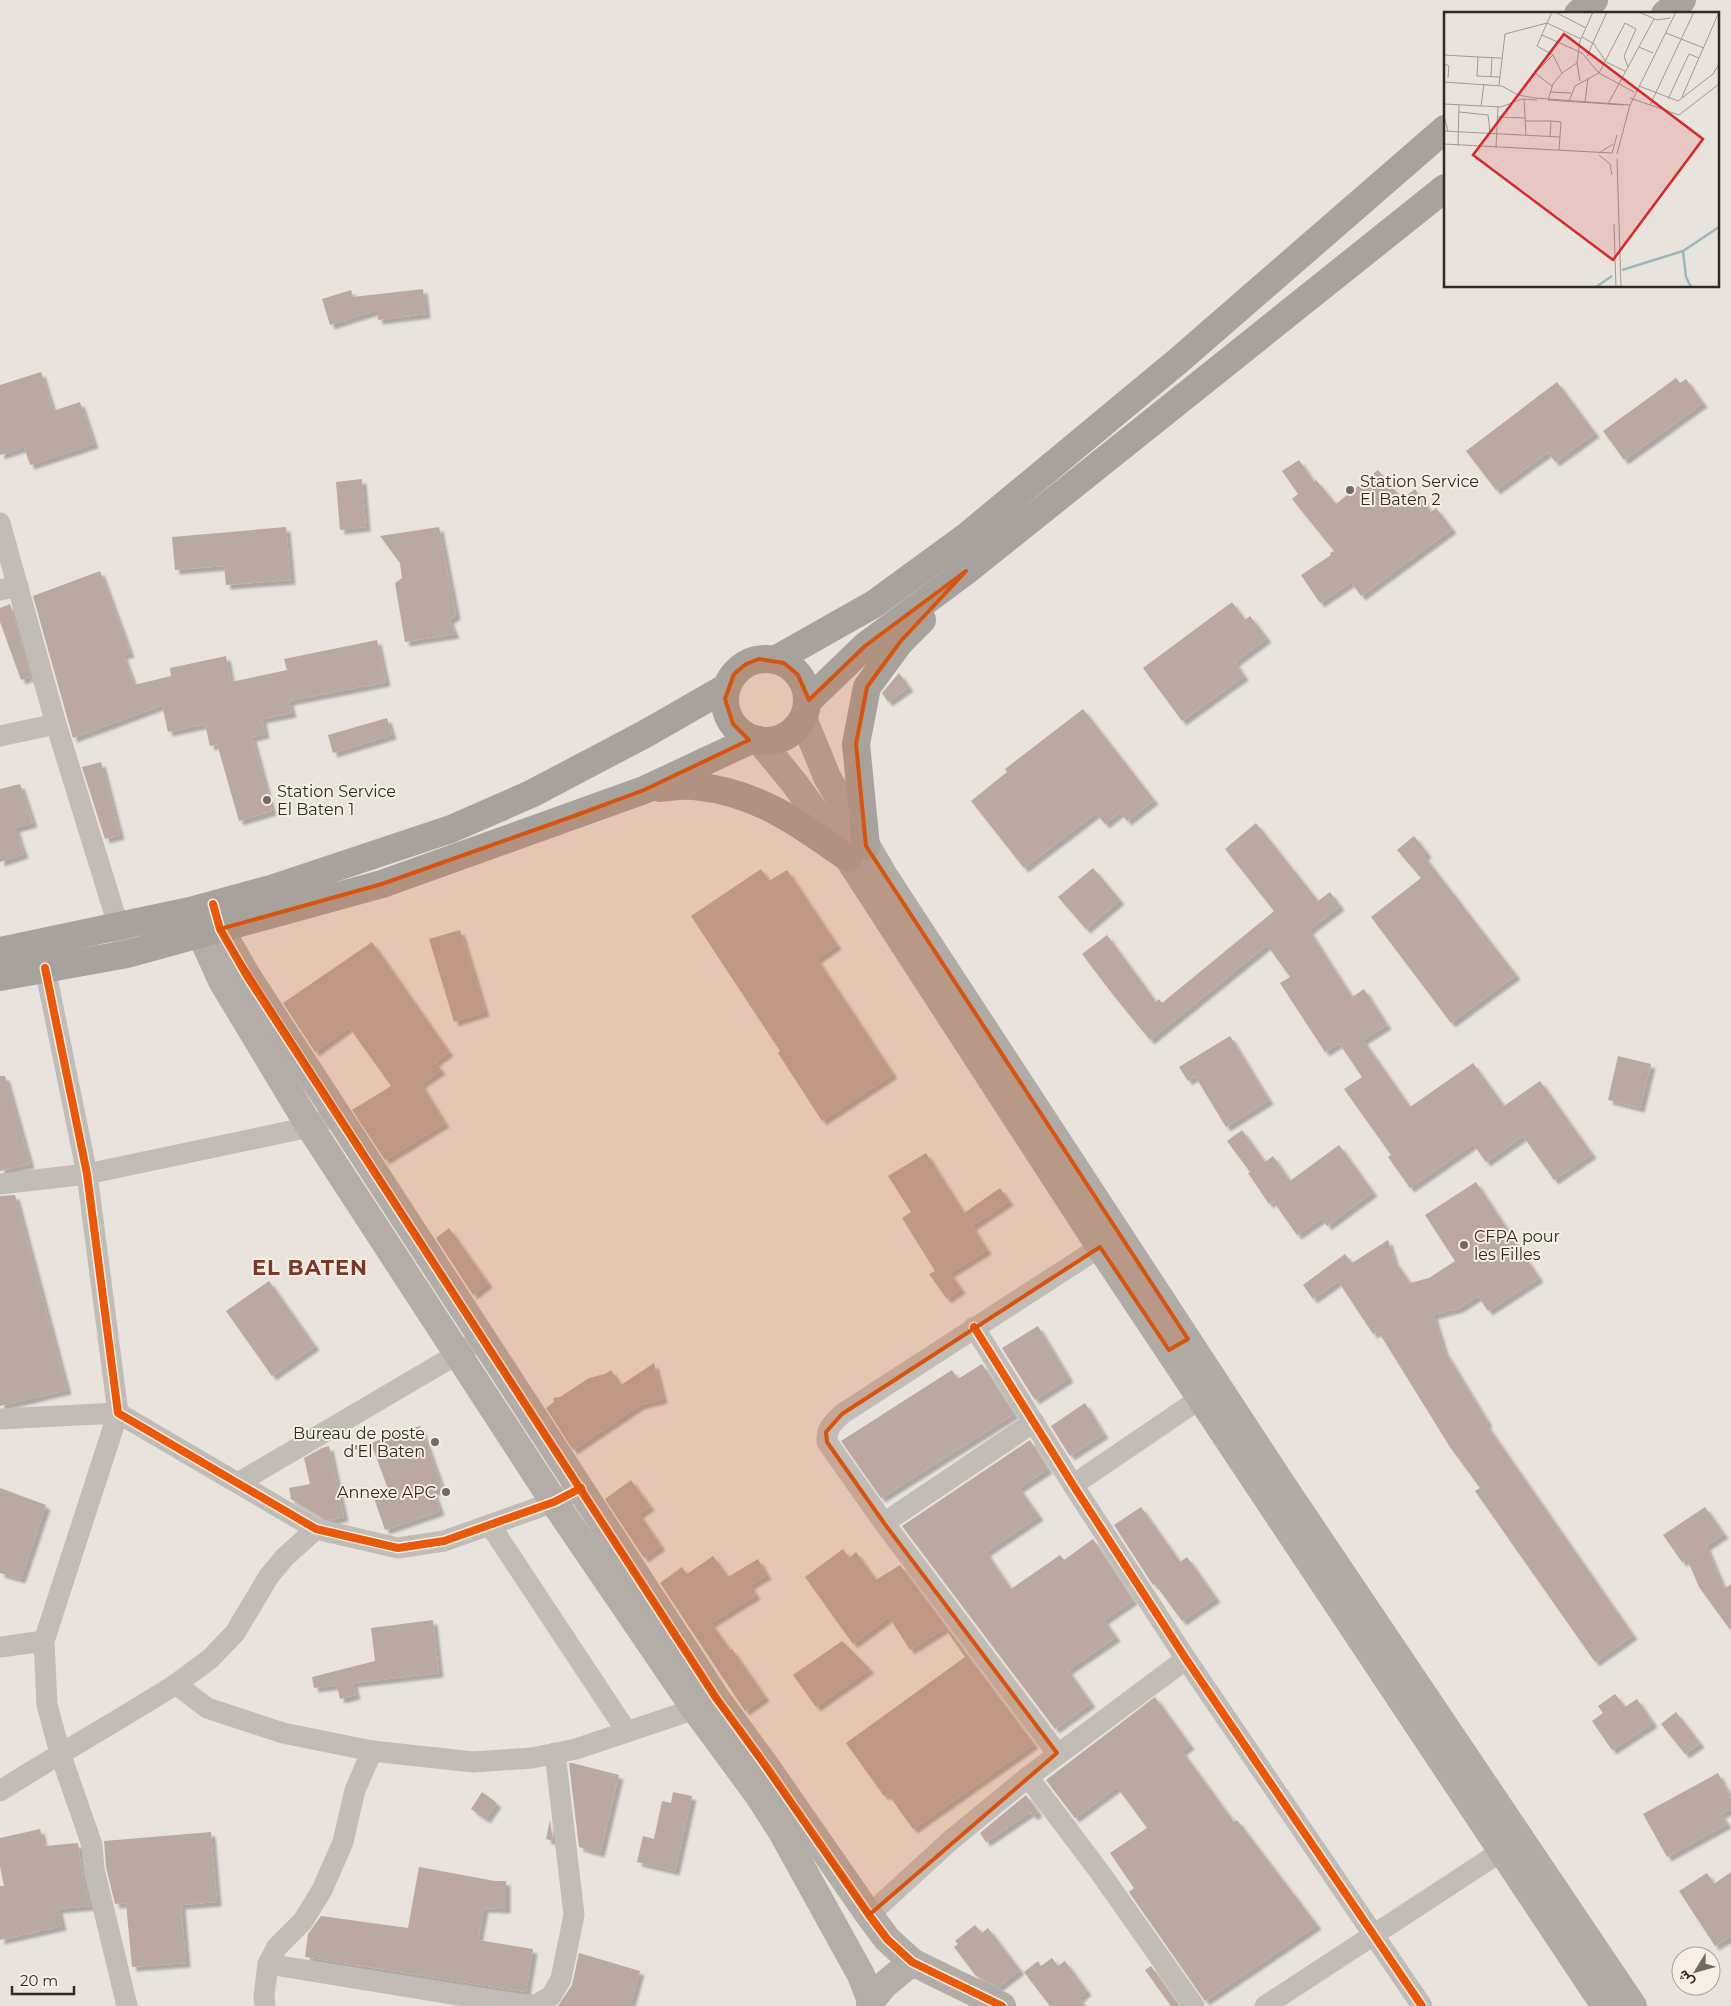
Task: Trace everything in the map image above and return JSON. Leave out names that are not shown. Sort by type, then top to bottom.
[{"type":"highway","points":[[1580,12],[1594,0]]},
{"type":"highway","points":[[1667,12],[1682,0]]},
{"type":"highway","points":[[775,660],[874,604],[967,536],[1178,361],[1444,130]]},
{"type":"highway","points":[[805,710],[804,683],[792,668],[775,660],[760,659],[746,664],[734,674],[727,687],[725,699],[727,712],[733,724],[742,733],[756,739],[768,741],[782,738],[794,730],[805,710],[865,646],[966,571],[1444,189]]},
{"type":"highway","points":[[644,790],[693,786],[730,793],[773,808],[857,852],[856,744],[867,687],[900,642],[936,607],[966,571]]},
{"type":"highway","points":[[0,977],[128,954],[271,889],[451,829],[531,794],[645,734],[727,687]]},
{"type":"highway","points":[[0,951],[119,928],[206,920],[382,884],[644,790],[756,739]]},
{"type":"main road","points":[[805,710],[827,777],[857,852],[1100,1247],[1178,1344],[1286,1491],[1511,1844],[1605,2006]]},
{"type":"main road","points":[[756,739],[857,852],[1178,1344],[1201,1398],[1437,1755],[1511,1844],[1633,2006]]},
{"type":"street","points":[[0,523],[9,588],[56,724],[128,954]]},
{"type":"street","points":[[0,736],[56,724]]},
{"type":"street","points":[[206,920],[248,976],[482,1340],[581,1488],[706,1703]]},
{"type":"street","points":[[206,920],[222,982],[310,1127],[554,1502],[706,1703],[789,1822],[869,1915],[887,1939],[912,1962],[1002,2006]]},
{"type":"street","points":[[45,968],[87,1174],[118,1413],[44,1641],[47,1705],[60,1753],[92,1845],[94,1869],[127,2006]]},
{"type":"street","points":[[0,1184],[87,1174],[310,1127],[338,1115]]},
{"type":"street","points":[[1057,1753],[884,1522],[827,1442],[826,1432],[842,1414],[1100,1247]]},
{"type":"street","points":[[974,1327],[1073,1486],[1186,1659],[1374,1934],[1417,2004]]},
{"type":"street","points":[[238,1483],[482,1340]]},
{"type":"street","points":[[1073,1486],[1201,1398]]},
{"type":"street","points":[[0,1420],[118,1413],[316,1529],[398,1548],[444,1541],[554,1502],[581,1488]]},
{"type":"street","points":[[884,1522],[1034,1422]]},
{"type":"street","points":[[490,1525],[627,1732]]},
{"type":"street","points":[[0,1791],[60,1753],[119,1720],[176,1684],[210,1659],[235,1632],[269,1576],[285,1557],[316,1529]]},
{"type":"street","points":[[0,1647],[44,1641]]},
{"type":"street","points":[[869,1915],[951,1840],[1057,1753],[1186,1659]]},
{"type":"street","points":[[176,1684],[206,1708],[284,1733],[372,1752],[473,1762],[532,1758],[576,1749],[706,1703]]},
{"type":"street","points":[[265,2006],[264,1996],[268,1964],[277,1947],[303,1921],[322,1890],[343,1842],[355,1790],[372,1752]]},
{"type":"street","points":[[268,1964],[519,2005],[536,2005],[551,1996],[561,1979],[574,1915],[555,1754]]},
{"type":"street","points":[[1028,1777],[1099,1871],[1194,2006]]},
{"type":"street","points":[[789,1822],[861,1975],[870,2004]]},
{"type":"street","points":[[1265,2006],[1511,1844]]},
{"type":"street","points":[[870,2004],[884,1985],[912,1962]]},
{"type":"highlighted area","points":[[966,571],[900,642],[867,687],[856,744],[866,846],[1188,1339],[1169,1350],[1100,1247],[842,1414],[826,1432],[827,1442],[884,1523],[1057,1753],[869,1915],[716,1698],[220,929],[382,884],[574,816],[644,790],[749,740],[733,724],[725,699],[734,674],[746,664],[759,659],[784,663],[798,675],[809,700],[865,646]]},
{"type":"building","points":[[423,289],[426,314],[378,320],[377,310],[330,325],[322,299],[351,290],[353,297]]},
{"type":"building","points":[[41,372],[53,411],[80,402],[94,444],[30,465],[24,447],[0,455],[0,385]]},
{"type":"building","points":[[1676,378],[1680,383],[1686,379],[1703,403],[1624,460],[1603,431]]},
{"type":"building","points":[[1557,382],[1595,433],[1555,462],[1548,452],[1496,490],[1466,451]]},
{"type":"building","points":[[1299,460],[1314,482],[1316,480],[1336,504],[1378,470],[1402,499],[1415,489],[1431,512],[1436,508],[1452,529],[1361,596],[1351,582],[1320,603],[1301,575],[1334,551],[1292,499],[1298,494],[1282,471]]},
{"type":"building","points":[[362,479],[366,527],[340,530],[336,482]]},
{"type":"building","points":[[286,527],[291,580],[226,585],[224,566],[175,570],[172,537]]},
{"type":"building","points":[[439,527],[456,615],[449,620],[455,634],[405,642],[395,583],[402,578],[400,563],[380,536]]},
{"type":"building","points":[[100,571],[130,653],[123,655],[134,685],[171,676],[170,668],[226,656],[231,682],[287,670],[284,659],[377,640],[386,682],[289,701],[292,713],[262,719],[265,734],[252,737],[272,811],[239,821],[217,744],[210,746],[205,724],[168,732],[162,705],[73,738],[33,596]]},
{"type":"building","points":[[1232,602],[1245,620],[1250,616],[1267,638],[1235,662],[1244,676],[1182,721],[1143,668]]},
{"type":"building","points":[[10,604],[32,683],[29,677],[21,680],[0,622],[0,608]]},
{"type":"building","points":[[899,673],[909,687],[888,702],[882,693]]},
{"type":"building","points":[[1083,709],[1154,800],[1127,821],[1120,812],[1105,824],[1096,813],[1024,868],[971,801],[1007,772],[1005,769]]},
{"type":"building","points":[[387,718],[392,735],[333,753],[328,735]]},
{"type":"building","points":[[101,762],[120,835],[105,839],[82,767]]},
{"type":"building","points":[[20,784],[33,823],[15,828],[24,854],[0,862],[0,789]]},
{"type":"building","points":[[1256,823],[1318,901],[1330,892],[1340,906],[1309,930],[1352,997],[1364,989],[1387,1025],[1363,1040],[1410,1107],[1473,1063],[1504,1106],[1540,1081],[1592,1154],[1554,1180],[1523,1136],[1486,1162],[1473,1144],[1410,1188],[1388,1157],[1391,1155],[1344,1089],[1362,1077],[1339,1043],[1325,1052],[1280,983],[1290,977],[1267,945],[1150,1040],[1082,954],[1107,935],[1156,1002],[1159,999],[1162,1003],[1274,911],[1225,849]]},
{"type":"building","points":[[1414,836],[1427,853],[1424,856],[1516,975],[1451,1023],[1371,917],[1421,878],[1397,850]]},
{"type":"building","points":[[1093,868],[1120,900],[1086,929],[1058,897]]},
{"type":"building","points":[[761,869],[769,881],[787,870],[837,945],[817,959],[893,1074],[822,1121],[778,1053],[780,1051],[691,916]]},
{"type":"building","points":[[460,930],[485,1012],[454,1022],[429,939]]},
{"type":"building","points":[[372,942],[449,1052],[435,1062],[441,1070],[421,1084],[445,1123],[385,1160],[352,1110],[391,1086],[349,1027],[315,1052],[283,1003]]},
{"type":"building","points":[[1230,1036],[1269,1100],[1226,1127],[1195,1076],[1188,1081],[1179,1067]]},
{"type":"building","points":[[1618,1056],[1651,1064],[1640,1108],[1608,1100]]},
{"type":"building","points":[[0,1076],[5,1076],[30,1164],[0,1171]]},
{"type":"building","points":[[1242,1130],[1265,1162],[1273,1156],[1290,1181],[1339,1145],[1373,1192],[1327,1226],[1322,1218],[1297,1235],[1273,1201],[1269,1204],[1248,1173],[1250,1172],[1227,1141]]},
{"type":"building","points":[[926,1153],[964,1213],[1000,1188],[1009,1201],[972,1226],[987,1250],[950,1273],[961,1289],[947,1299],[929,1274],[935,1271],[902,1218],[911,1212],[888,1176]]},
{"type":"building","points":[[1476,1182],[1539,1278],[1488,1311],[1478,1296],[1459,1308],[1433,1315],[1444,1350],[1488,1422],[1486,1424],[1633,1635],[1595,1662],[1475,1491],[1480,1488],[1450,1447],[1378,1331],[1373,1334],[1338,1281],[1313,1299],[1303,1285],[1345,1254],[1352,1263],[1388,1240],[1394,1260],[1410,1283],[1429,1278],[1455,1261],[1425,1215]]},
{"type":"building","points":[[15,1195],[67,1390],[0,1406],[0,1196]]},
{"type":"building","points":[[449,1228],[488,1283],[473,1295],[436,1238]]},
{"type":"building","points":[[269,1281],[315,1346],[272,1376],[226,1311]]},
{"type":"building","points":[[1038,1326],[1069,1378],[1035,1400],[1002,1348]]},
{"type":"building","points":[[654,1363],[663,1399],[640,1405],[573,1450],[546,1408],[554,1402],[553,1398],[560,1397],[589,1378],[605,1374],[611,1370],[621,1385]]},
{"type":"building","points":[[982,1364],[1014,1414],[881,1498],[841,1441],[952,1370],[958,1379]]},
{"type":"building","points":[[1085,1403],[1104,1434],[1070,1456],[1051,1426]]},
{"type":"building","points":[[420,1426],[442,1488],[433,1491],[440,1511],[385,1530],[373,1495],[388,1489],[371,1443]]},
{"type":"building","points":[[1030,1440],[1048,1469],[1019,1488],[1039,1516],[986,1552],[1011,1589],[1060,1555],[1064,1560],[1093,1539],[1133,1600],[1104,1620],[1116,1637],[1068,1670],[1091,1703],[1055,1729],[902,1526]]},
{"type":"building","points":[[329,1446],[344,1517],[332,1520],[321,1517],[289,1498],[291,1498],[289,1488],[310,1484],[304,1458]]},
{"type":"building","points":[[631,1480],[650,1506],[639,1514],[661,1546],[644,1558],[605,1499]]},
{"type":"building","points":[[0,1488],[46,1505],[21,1579],[0,1573]]},
{"type":"building","points":[[1141,1507],[1180,1562],[1187,1557],[1216,1598],[1182,1621],[1155,1584],[1153,1585],[1114,1525]]},
{"type":"building","points":[[1705,1507],[1724,1534],[1706,1546],[1724,1589],[1731,1584],[1731,1631],[1699,1587],[1687,1559],[1682,1562],[1663,1535]]},
{"type":"building","points":[[843,1549],[849,1558],[856,1552],[876,1580],[900,1565],[1034,1744],[913,1829],[888,1794],[884,1796],[846,1743],[965,1657],[945,1628],[910,1650],[889,1617],[853,1644],[805,1577]]},
{"type":"building","points":[[713,1556],[728,1577],[758,1559],[767,1575],[750,1585],[756,1595],[711,1623],[730,1650],[732,1649],[765,1697],[745,1711],[660,1583],[682,1567],[687,1574]]},
{"type":"building","points":[[433,1620],[439,1673],[353,1683],[356,1695],[340,1699],[337,1685],[314,1688],[312,1677],[375,1661],[371,1628]]},
{"type":"building","points":[[842,1641],[870,1669],[816,1707],[793,1675]]},
{"type":"building","points":[[1615,1694],[1625,1707],[1637,1699],[1653,1723],[1612,1750],[1592,1721],[1603,1713],[1598,1706]]},
{"type":"building","points":[[1155,1697],[1190,1745],[1182,1751],[1234,1822],[1237,1820],[1317,1925],[1205,2001],[1129,1892],[1134,1888],[1110,1853],[1147,1828],[1117,1787],[1075,1818],[1046,1780]]},
{"type":"building","points":[[1676,1712],[1700,1743],[1685,1754],[1661,1724]]},
{"type":"building","points":[[569,1763],[619,1775],[600,1853],[579,1847]]},
{"type":"building","points":[[1718,1773],[1731,1798],[1731,1809],[1721,1814],[1727,1824],[1667,1857],[1643,1814]]},
{"type":"building","points":[[482,1792],[497,1803],[486,1819],[471,1809]]},
{"type":"building","points":[[673,1792],[692,1796],[675,1871],[637,1862],[643,1836],[654,1839],[662,1801],[671,1803]]},
{"type":"building","points":[[1026,1795],[1038,1812],[1033,1816],[1030,1812],[986,1842],[980,1833]]},
{"type":"building","points":[[550,1820],[553,1841],[546,1839]]},
{"type":"building","points":[[40,1829],[44,1846],[78,1843],[90,1906],[58,1909],[62,1926],[0,1940],[0,1886],[4,1886],[0,1866],[0,1838]]},
{"type":"building","points":[[211,1832],[217,1902],[181,1905],[186,1963],[132,1967],[126,1903],[115,1904],[106,1867],[104,1841]]},
{"type":"building","points":[[419,1867],[495,1881],[506,1881],[506,1909],[484,1908],[478,1940],[533,1949],[526,1992],[305,1957],[308,1934],[321,1916],[408,1928]]},
{"type":"building","points":[[1731,1872],[1731,1936],[1715,1946],[1679,1891],[1707,1873],[1714,1884]]},
{"type":"building","points":[[975,1925],[982,1933],[988,1928],[1020,1970],[998,1987],[976,1976],[954,1947],[958,1944],[955,1941]]},
{"type":"building","points":[[579,1953],[640,1971],[630,2006],[558,2006],[572,1985]]},
{"type":"building","points":[[1052,1958],[1058,1966],[1065,1961],[1087,1991],[1079,1998],[1085,2006],[1050,2006],[1024,1972],[1038,1961],[1041,1966]]},
{"type":"building","points":[[1151,1966],[1179,2006],[1171,2006],[1145,1970]]},
{"type":"cycle path","points":[[213,904],[220,929],[247,976],[716,1698],[869,1915],[887,1939],[912,1962],[1002,2006]]},
{"type":"cycle path","points":[[45,968],[87,1174],[118,1413],[316,1529],[398,1548],[444,1541],[554,1502],[581,1488]]},
{"type":"cycle path","points":[[974,1327],[1073,1485],[1186,1659],[1422,2006]]},
{"type":"place","name":"Station Service El Baten 2","points":[[1350,490]]},
{"type":"place","name":"Station Service El Baten 1","points":[[267,800]]},
{"type":"place","name":"CFPA pour les Filles","points":[[1464,1245]]},
{"type":"place","name":"Bureau de poste d'El Baten","points":[[435,1442]]},
{"type":"place","name":"Annexe APC","points":[[446,1492]]},
{"type":"district","name":"EL BATEN","points":[[310,1267]]}]
